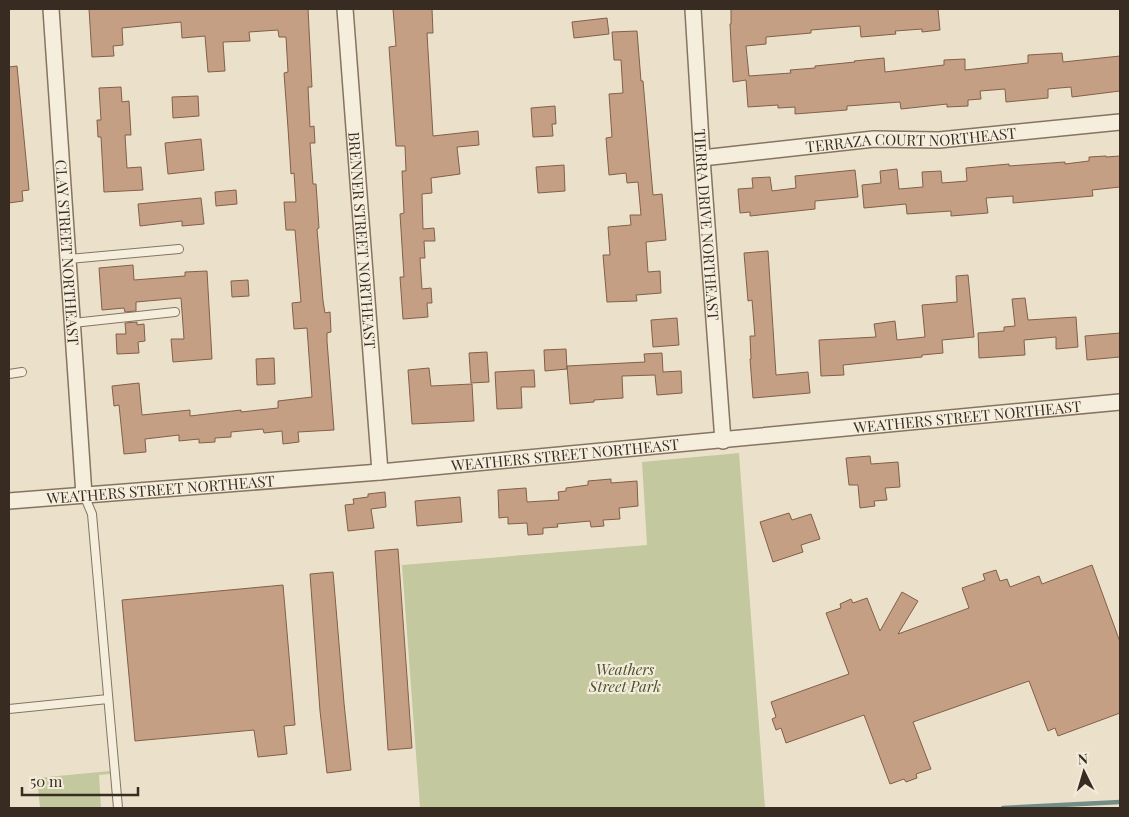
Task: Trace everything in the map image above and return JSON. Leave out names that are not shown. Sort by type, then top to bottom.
[{"type":"street","name":"CLAY STREET NORTHEAST","points":[[52,9],[84,495]]},
{"type":"street","name":"BRENNER STREET NORTHEAST","points":[[345,9],[380,472]]},
{"type":"street","name":"TIERRA DRIVE NORTHEAST","points":[[693,9],[723,441]]},
{"type":"street","name":"TERRAZA COURT NORTHEAST","points":[[702,158],[866,140],[940,140],[1120,122]]},
{"type":"street","name":"WEATHERS STREET NORTHEAST","points":[[9,501],[380,472],[1120,402]]},
{"type":"lane","points":[[68,259],[179,249]]},
{"type":"lane","points":[[73,323],[175,312]]},
{"type":"lane","points":[[9,374],[22,372]]},
{"type":"lane","points":[[84,495],[92,514],[118,808]]},
{"type":"lane","points":[[9,709],[108,699]]},
{"type":"green space","name":"Weathers Street Park","points":[[739,453],[765,808],[420,808],[402,565],[647,545],[642,462]]},
{"type":"green space","points":[[110,771],[110,774],[99,775],[101,808],[40,808],[37,778]]},
{"type":"building","points":[[89,9],[308,9],[312,87],[308,87],[310,127],[314,126],[315,143],[310,143],[313,184],[316,184],[319,228],[317,229],[323,301],[325,313],[330,312],[331,332],[327,333],[327,341],[334,430],[298,432],[299,442],[283,444],[282,431],[264,433],[263,429],[231,432],[231,437],[215,438],[215,442],[199,443],[199,439],[179,441],[179,435],[145,439],[146,452],[124,454],[119,405],[114,406],[112,386],[139,383],[142,415],[190,410],[190,416],[241,410],[241,412],[278,408],[278,401],[312,397],[307,328],[294,329],[292,303],[301,302],[295,230],[286,230],[284,202],[296,202],[294,173],[291,174],[284,73],[288,72],[286,37],[279,37],[278,30],[249,32],[250,41],[223,42],[225,71],[208,72],[205,36],[182,38],[181,22],[122,28],[123,45],[113,46],[114,56],[92,57]]},
{"type":"building","points":[[393,9],[432,9],[433,33],[427,33],[433,136],[478,131],[479,145],[457,147],[460,174],[431,178],[432,193],[422,194],[423,229],[434,228],[435,241],[424,241],[425,258],[420,258],[422,289],[431,288],[432,303],[427,303],[428,317],[403,319],[400,277],[404,277],[400,214],[404,213],[402,171],[406,171],[405,146],[396,146],[389,47],[396,46]]},
{"type":"building","points":[[731,9],[938,9],[940,30],[922,32],[922,29],[895,31],[896,34],[861,37],[860,26],[811,30],[811,33],[766,37],[766,44],[746,46],[749,76],[791,73],[790,70],[884,58],[885,72],[944,65],[944,60],[965,59],[965,70],[1028,63],[1028,55],[1062,53],[1063,62],[1120,56],[1120,91],[1072,97],[1071,87],[1048,89],[1048,98],[1006,102],[1005,89],[980,91],[981,99],[968,100],[968,106],[947,107],[947,104],[901,109],[900,102],[847,106],[847,110],[795,114],[795,107],[778,108],[778,105],[748,107],[746,80],[733,82]]},
{"type":"building","points":[[607,18],[609,34],[574,38],[572,22]]},
{"type":"building","points":[[637,31],[653,195],[662,194],[666,240],[646,242],[648,272],[660,271],[661,293],[636,295],[637,301],[607,302],[603,255],[610,255],[608,227],[631,225],[630,215],[641,215],[638,182],[627,183],[626,173],[609,175],[606,138],[612,137],[609,94],[623,93],[621,60],[614,60],[612,32]]},
{"type":"building","points":[[17,66],[29,190],[22,191],[23,201],[9,203],[9,67]]},
{"type":"building","points":[[121,87],[122,102],[129,101],[131,135],[125,135],[127,168],[141,167],[143,190],[104,192],[101,137],[98,137],[97,120],[101,120],[99,88]]},
{"type":"building","points":[[198,96],[199,116],[173,118],[172,97]]},
{"type":"building","points":[[555,106],[556,124],[552,124],[553,136],[533,137],[531,108]]},
{"type":"building","points":[[201,139],[204,170],[168,174],[165,143]]},
{"type":"building","points":[[1120,156],[1120,187],[1092,190],[1093,196],[1013,203],[1013,196],[986,198],[988,213],[951,216],[951,211],[907,214],[906,204],[864,208],[862,185],[881,183],[880,171],[897,169],[899,189],[923,187],[922,172],[941,171],[942,183],[967,181],[966,168],[1009,164],[1009,166],[1065,162],[1065,164],[1089,161],[1089,157]]},
{"type":"building","points":[[564,165],[565,191],[538,193],[536,167]]},
{"type":"building","points":[[855,170],[858,197],[815,201],[815,209],[750,216],[750,212],[740,213],[738,189],[753,188],[752,178],[770,177],[772,191],[796,188],[795,176]]},
{"type":"building","points":[[236,190],[237,204],[216,206],[215,192]]},
{"type":"building","points":[[201,198],[204,224],[182,226],[182,221],[140,226],[138,204]]},
{"type":"building","points":[[768,251],[776,375],[808,372],[810,393],[753,398],[750,336],[755,336],[752,300],[748,301],[744,253]]},
{"type":"building","points":[[133,265],[134,280],[185,276],[185,272],[207,271],[212,359],[173,362],[171,339],[184,339],[181,298],[136,302],[136,311],[125,312],[124,308],[102,310],[99,268]]},
{"type":"building","points":[[968,275],[974,337],[942,340],[943,353],[843,365],[844,375],[821,376],[819,340],[876,337],[874,324],[895,321],[897,340],[925,337],[922,305],[957,302],[956,276]]},
{"type":"building","points":[[248,280],[249,296],[232,297],[231,281]]},
{"type":"building","points":[[1025,298],[1028,320],[1076,317],[1078,347],[1056,349],[1056,337],[1024,340],[1025,355],[979,358],[978,333],[1004,331],[1004,327],[1015,326],[1012,299]]},
{"type":"building","points":[[677,318],[679,345],[653,347],[651,320]]},
{"type":"building","points":[[137,322],[137,325],[144,324],[145,341],[138,342],[139,353],[117,354],[116,334],[126,334],[125,323]]},
{"type":"building","points":[[1120,333],[1120,357],[1087,360],[1085,336]]},
{"type":"building","points":[[566,349],[567,369],[545,371],[544,350]]},
{"type":"building","points":[[487,352],[489,382],[471,383],[469,353]]},
{"type":"building","points":[[662,353],[663,372],[681,371],[682,393],[657,395],[655,375],[622,376],[623,398],[570,404],[567,366],[645,362],[644,354]]},
{"type":"building","points":[[274,358],[275,384],[257,385],[256,359]]},
{"type":"building","points":[[429,368],[431,386],[472,384],[474,421],[412,424],[408,370]]},
{"type":"building","points":[[534,370],[535,387],[521,387],[522,408],[497,409],[495,372]]},
{"type":"building","points":[[870,456],[871,464],[898,462],[900,487],[885,488],[887,500],[874,501],[875,506],[860,508],[858,485],[849,485],[846,458]]},
{"type":"building","points":[[611,479],[611,483],[637,481],[638,506],[619,508],[620,519],[603,520],[604,526],[591,527],[590,521],[557,524],[558,527],[543,528],[543,534],[528,535],[527,523],[508,524],[508,517],[499,518],[498,490],[526,488],[527,502],[559,500],[558,492],[566,491],[566,488],[588,485],[588,481]]},
{"type":"building","points":[[385,492],[386,507],[371,509],[374,528],[348,531],[345,505],[354,504],[353,499],[368,497],[368,494]]},
{"type":"building","points":[[460,497],[462,522],[417,526],[415,501]]},
{"type":"building","points":[[789,513],[792,520],[811,514],[820,539],[801,545],[803,552],[773,562],[760,522]]},
{"type":"building","points":[[398,549],[412,748],[388,750],[375,551]]},
{"type":"building","points":[[1092,565],[1120,642],[1120,713],[1058,736],[1055,728],[1048,731],[1029,681],[913,722],[931,769],[916,774],[917,778],[906,782],[904,779],[890,784],[864,715],[786,743],[781,728],[776,730],[772,719],[776,717],[771,702],[849,674],[826,613],[841,608],[840,604],[851,599],[853,603],[867,598],[880,631],[902,592],[918,601],[898,634],[969,608],[962,588],[985,580],[983,574],[996,570],[1000,581],[1007,579],[1010,587],[1039,576],[1042,584]]},
{"type":"building","points":[[333,572],[351,770],[327,773],[320,711],[310,574]]},
{"type":"building","points":[[283,585],[295,725],[284,726],[287,754],[258,757],[254,730],[135,741],[122,600]]},
{"type":"waterway","points":[[1003,808],[1120,802]]}]
